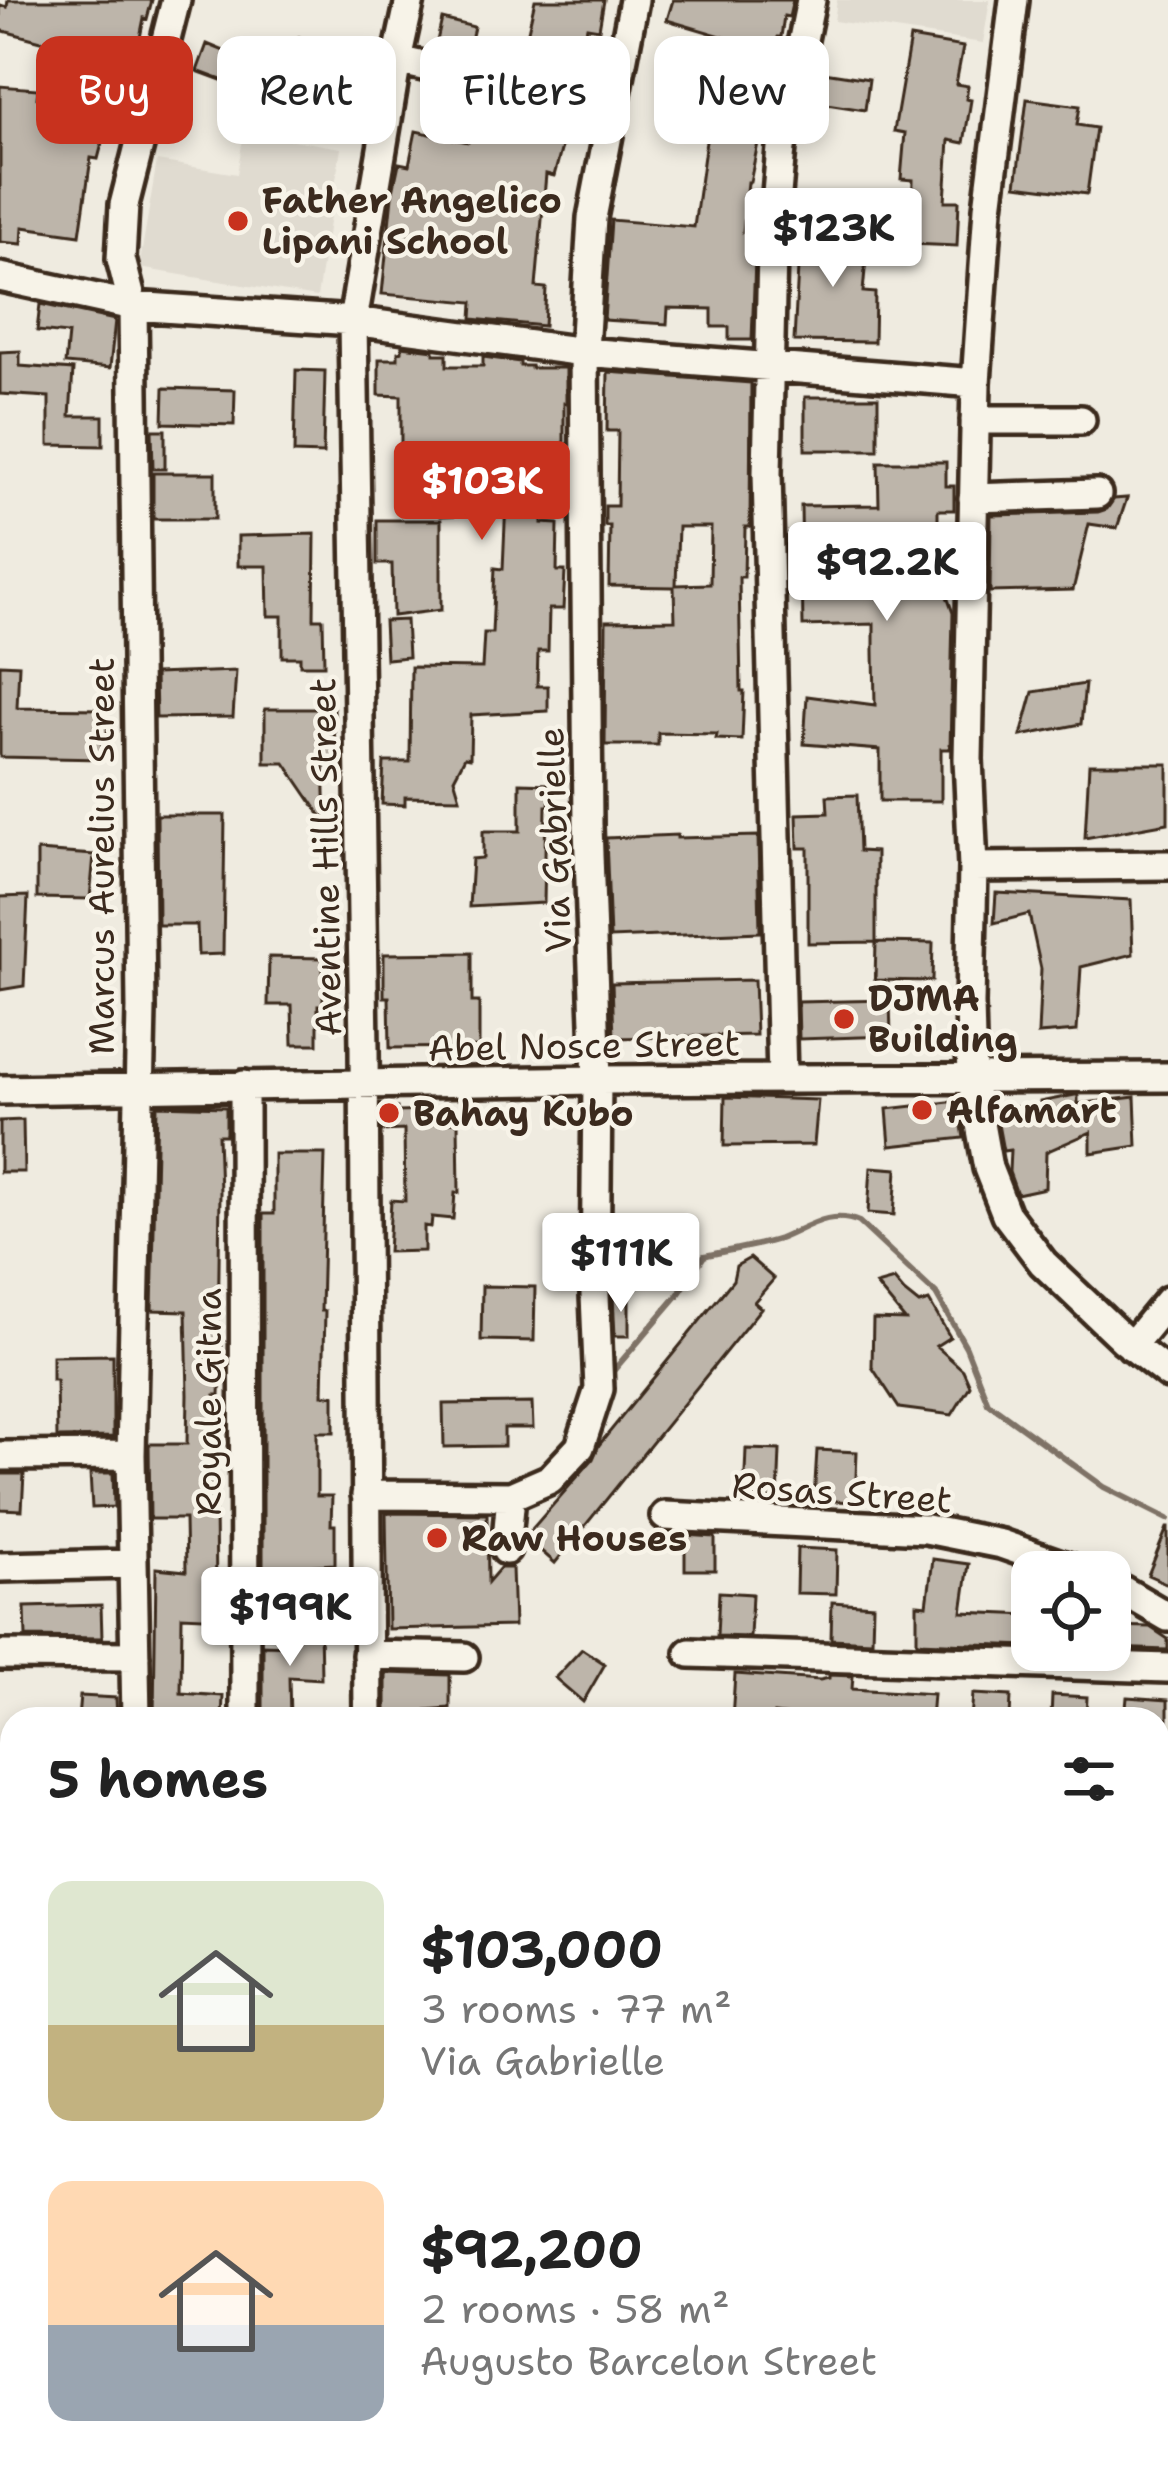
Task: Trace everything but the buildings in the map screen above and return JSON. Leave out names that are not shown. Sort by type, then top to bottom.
[{"type":"street","name":"Marcus Aurelius Street","points":[[136,1707],[131,1455],[141,1010],[133,306],[121,259],[124,205],[176,0]]},
{"type":"street","name":"Aventine Hills Street","points":[[368,1707],[353,321],[410,0]]},
{"type":"street","name":"Via Gabrielle","points":[[511,1496],[550,1479],[580,1447],[598,1389],[584,352],[592,218],[634,0]]},
{"type":"street","points":[[782,1079],[767,473],[772,251],[782,148],[811,0]]},
{"type":"street","points":[[1014,0],[988,208],[976,383],[968,759],[973,867],[972,1080],[988,1168],[1006,1214],[1043,1263],[1131,1346],[1168,1374]]},
{"type":"street","points":[[397,60],[420,65]]},
{"type":"street","points":[[0,277],[133,306],[353,321],[584,352],[976,383]]},
{"type":"street","points":[[975,420],[1082,420]]},
{"type":"street","points":[[973,498],[1097,494]]},
{"type":"street","points":[[973,867],[1168,865]]},
{"type":"street","name":"Abel Nosce Street","points":[[0,1090],[597,1079],[1168,1077]]},
{"type":"street","name":"Royale Gitna","points":[[244,1085],[245,1707]]},
{"type":"street","points":[[1131,1346],[1168,1301]]},
{"type":"street","points":[[0,1456],[131,1455]]},
{"type":"street","points":[[366,1496],[511,1496],[506,1550]]},
{"type":"street","name":"Rosas Street","points":[[665,1516],[926,1529],[1020,1551]]},
{"type":"street","points":[[0,1567],[133,1564]]},
{"type":"street","points":[[1131,1595],[1168,1617]]},
{"type":"street","points":[[690,1653],[1168,1668]]},
{"type":"street","points":[[0,1655],[135,1656]]},
{"type":"street","points":[[367,1655],[464,1658]]},
{"type":"shaded area","points":[[837,0],[990,0],[983,43],[834,21]]},
{"type":"shaded area","name":"Father Angelico Lipani School","points":[[242,144],[341,148],[317,297],[139,268],[157,161],[237,174]]},
{"type":"waterway","points":[[608,1377],[678,1295],[704,1256],[770,1242],[828,1219],[848,1219],[859,1222],[936,1294],[966,1347],[988,1403],[1104,1487],[1168,1519]]},
{"type":"place","name":"Father Angelico Lipani School","points":[[238,221]]},
{"type":"place","name":"DJMA Building","points":[[844,1019]]},
{"type":"place","name":"Alfamart","points":[[922,1110]]},
{"type":"place","name":"Bahay Kubo","points":[[389,1113]]},
{"type":"place","name":"Raw Houses","points":[[437,1538]]}]
